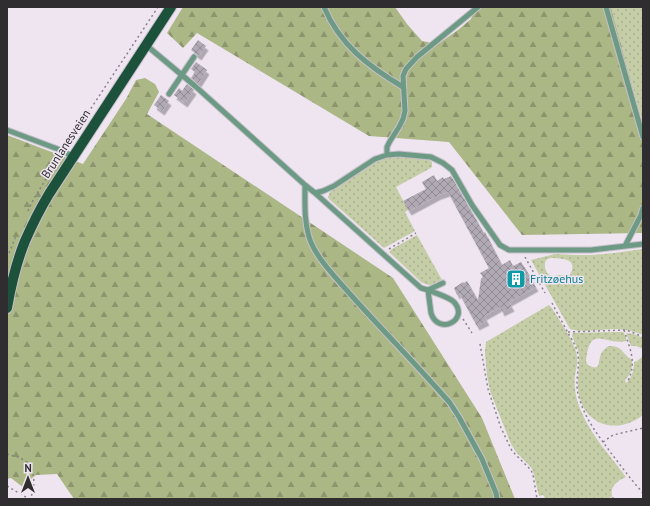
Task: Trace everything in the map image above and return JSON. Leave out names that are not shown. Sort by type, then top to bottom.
[{"type":"main road","name":"Brunlanesveien","points":[[7,308],[14,274],[24,242],[35,219],[49,194],[171,7]]},
{"type":"lane","points":[[324,7],[335,29],[355,53],[403,87]]},
{"type":"lane","points":[[387,155],[387,147],[403,119],[405,111],[403,76],[406,69],[417,56],[478,7]]},
{"type":"lane","points":[[606,7],[643,137]]},
{"type":"lane","points":[[146,45],[201,91],[305,186],[315,193],[421,288],[428,290],[453,301],[458,308],[456,320],[449,324],[443,324],[436,321],[431,313],[428,290]]},
{"type":"lane","points":[[168,94],[194,57]]},
{"type":"lane","points":[[7,130],[63,151],[73,157]]},
{"type":"lane","points":[[315,193],[334,186],[375,159],[387,155],[399,154],[431,157],[444,163],[452,170],[472,205],[500,246],[509,250],[591,250],[643,244]]},
{"type":"lane","points":[[305,186],[304,207],[309,238],[320,258],[366,312],[450,403],[460,417],[482,459],[497,499]]},
{"type":"lane","points":[[625,246],[641,216],[643,208]]},
{"type":"lane","points":[[428,290],[443,283]]},
{"type":"path","points":[[383,254],[389,248],[416,233]]},
{"type":"path","points":[[522,250],[545,293]]},
{"type":"path","points":[[552,303],[578,351],[579,363],[576,383],[580,403],[584,413],[591,426],[619,464],[643,493]]},
{"type":"path","points":[[458,314],[465,321],[472,333]]},
{"type":"path","points":[[568,332],[624,330],[643,337]]},
{"type":"path","points":[[624,330],[633,360],[631,374],[628,381]]},
{"type":"path","points":[[480,344],[488,389],[501,428],[512,451],[533,474],[537,499]]},
{"type":"path","points":[[603,442],[613,435],[643,428]]},
{"type":"path","points":[[7,454],[23,459],[29,464],[34,484],[30,499],[7,486]]},
{"type":"path","points":[[607,499],[620,499]]},
{"type":"green space","points":[[183,7],[395,7],[422,41],[438,44],[471,19],[476,7],[611,7],[643,125],[643,233],[522,235],[449,142],[369,136],[197,33],[183,48],[167,33]]},
{"type":"green space","points":[[611,7],[643,7],[643,124]]},
{"type":"green space","points":[[145,78],[155,84],[159,92],[147,114],[393,278],[482,418],[515,499],[74,499],[57,474],[36,475],[31,479],[29,487],[24,488],[11,478],[7,479],[7,135],[83,164],[126,99],[136,80]]},
{"type":"green space","points":[[411,156],[428,159],[432,162],[432,167],[396,187],[408,210],[405,212],[415,231],[384,248],[328,197],[330,192],[335,188],[374,161],[388,157]]},
{"type":"green space","points":[[417,235],[442,280],[434,284],[429,285],[421,282],[389,252]]},
{"type":"green space","points":[[643,249],[643,335],[622,329],[586,331],[570,329],[531,260],[555,254],[593,255]],"holes":[[[550,258],[564,259],[571,262],[572,269],[570,275],[551,276],[547,273],[545,262]]]},
{"type":"green space","points":[[549,305],[567,332],[576,352],[577,362],[575,389],[582,413],[599,442],[626,477],[619,480],[614,485],[612,497],[603,499],[546,499],[543,495],[539,496],[533,471],[511,444],[490,391],[485,352],[486,342]]},
{"type":"green space","points":[[573,333],[624,333],[627,341],[619,342],[595,339],[588,349],[586,361],[590,366],[597,367],[603,350],[609,346],[617,347],[632,360],[631,372],[625,380],[626,383],[632,374],[634,362],[643,356],[643,415],[622,425],[612,425],[593,419],[586,411],[581,401],[578,389],[579,355],[572,336]]},
{"type":"green space","points":[[626,333],[634,334],[643,338],[643,349],[636,346],[631,346]]},
{"type":"building","points":[[198,40],[206,46],[199,56],[191,50]]},
{"type":"building","points":[[196,62],[207,70],[198,84],[191,78],[195,72],[191,69]]},
{"type":"building","points":[[187,84],[194,90],[185,103],[174,95],[179,88],[182,91]]},
{"type":"building","points":[[161,95],[169,101],[162,111],[154,105]]},
{"type":"building","name":"Fritzøehus","points":[[434,175],[437,181],[443,177],[444,179],[451,176],[484,233],[485,232],[502,265],[510,260],[513,266],[521,262],[536,287],[509,302],[512,307],[502,312],[500,307],[484,316],[487,321],[477,326],[459,293],[457,295],[454,288],[467,281],[478,300],[481,279],[483,277],[480,273],[489,268],[448,192],[439,195],[409,211],[403,201],[426,189],[422,182]]},
{"type":"place","name":"Fritzøehus","points":[[516,279]]}]
